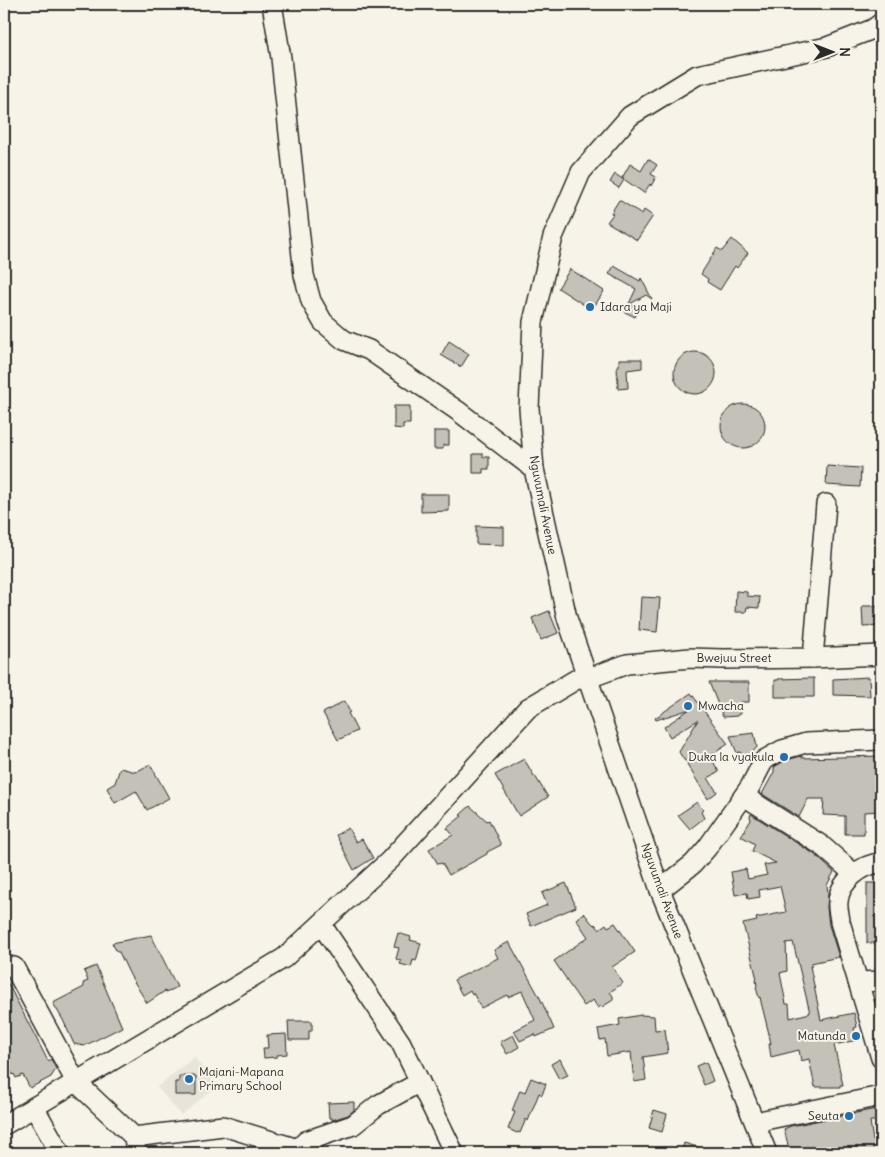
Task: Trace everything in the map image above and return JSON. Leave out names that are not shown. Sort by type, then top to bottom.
[{"type":"street","points":[[272,4],[281,58],[304,275],[311,301],[323,322],[344,340],[369,350],[458,411],[534,469]]},
{"type":"street","name":"Nguvumali Avenue","points":[[767,1153],[660,890],[567,618],[534,469],[529,408],[533,322],[553,237],[581,172],[630,116],[698,75],[827,47],[873,29],[881,23]]},
{"type":"street","points":[[813,658],[826,504]]},
{"type":"street","name":"Bwejuu Street","points":[[4,1125],[284,958],[390,860],[528,708],[588,676],[627,664],[690,658],[813,658],[881,655]]},
{"type":"street","points":[[660,890],[693,864],[707,848],[750,787],[764,760],[782,750],[806,743],[881,740]]},
{"type":"street","points":[[744,796],[822,845],[853,874]]},
{"type":"street","points":[[881,863],[873,863],[853,874],[842,888],[838,902],[840,922],[881,1058]]},
{"type":"street","points":[[321,924],[401,1042],[454,1153]]},
{"type":"street","points":[[4,965],[14,966],[76,1082],[135,1145],[223,1126],[299,1151],[306,1141],[354,1125],[378,1105],[420,1082]]},
{"type":"street","points":[[858,982],[881,981]]},
{"type":"street","points":[[755,1122],[881,1096]]},
{"type":"street","points":[[34,1108],[60,1153]]},
{"type":"shaded area","name":"Majani-Mapana Primary School","points":[[194,1057],[217,1086],[181,1115],[157,1087]]},
{"type":"building","points":[[648,159],[657,165],[651,174],[656,177],[644,193],[622,178],[630,164],[641,171]]},
{"type":"building","points":[[615,174],[624,180],[619,188],[610,182]]},
{"type":"building","points":[[619,200],[642,214],[644,210],[653,216],[637,240],[607,222]]},
{"type":"building","points":[[732,239],[748,253],[737,268],[735,266],[720,290],[707,282],[708,279],[701,274],[717,248],[722,251]]},
{"type":"building","points":[[614,266],[640,281],[641,278],[652,299],[646,295],[630,304],[639,309],[635,317],[625,312],[636,289],[609,274]]},
{"type":"building","points":[[570,269],[604,291],[592,310],[558,288]]},
{"type":"building","points":[[449,341],[469,354],[461,367],[441,355]]},
{"type":"building","points":[[695,352],[710,358],[716,373],[710,388],[695,394],[680,388],[674,373],[680,358]]},
{"type":"building","points":[[619,359],[642,359],[642,368],[627,370],[628,388],[618,389],[617,366],[619,366]]},
{"type":"building","points":[[743,404],[755,408],[761,414],[765,426],[761,438],[755,444],[743,448],[731,444],[725,438],[721,426],[725,414],[731,408]]},
{"type":"building","points":[[394,406],[410,406],[410,424],[403,424],[403,429],[394,428]]},
{"type":"building","points":[[434,431],[449,431],[449,445],[443,445],[443,449],[434,449]]},
{"type":"building","points":[[473,454],[483,454],[483,457],[489,457],[489,469],[483,469],[483,473],[473,473]]},
{"type":"building","points":[[827,466],[861,468],[860,487],[826,485]]},
{"type":"building","points":[[421,494],[449,494],[449,511],[421,512]]},
{"type":"building","points":[[476,526],[504,527],[504,545],[476,544]]},
{"type":"building","points":[[736,591],[747,592],[747,596],[760,597],[759,608],[747,607],[746,612],[735,612]]},
{"type":"building","points":[[641,597],[660,598],[657,632],[639,630]]},
{"type":"building","points":[[862,606],[881,606],[881,626],[863,627]]},
{"type":"building","points":[[549,611],[558,633],[541,640],[532,618]]},
{"type":"building","points":[[869,677],[870,696],[833,695],[833,679]]},
{"type":"building","points":[[814,678],[814,697],[775,697],[775,680]]},
{"type":"building","points":[[709,682],[749,682],[749,702],[740,702],[741,714],[723,717]]},
{"type":"building","points":[[691,693],[728,744],[710,756],[719,772],[708,778],[717,792],[708,799],[687,764],[689,763],[684,760],[679,752],[698,720],[670,737],[664,727],[690,709],[656,720],[655,718]]},
{"type":"building","points":[[344,701],[357,731],[338,740],[323,713]]},
{"type":"building","points":[[754,733],[757,747],[752,753],[750,763],[740,752],[737,753],[730,736]]},
{"type":"building","points":[[802,756],[802,758],[881,756],[881,811],[864,812],[864,834],[845,834],[845,816],[823,815],[824,799],[808,799],[799,817],[762,794],[774,772],[774,767],[786,760]]},
{"type":"building","points":[[524,759],[548,797],[519,816],[495,775]]},
{"type":"building","points":[[150,764],[169,798],[147,810],[136,791],[115,803],[107,788],[115,783],[120,768],[136,772]]},
{"type":"building","points":[[697,802],[703,810],[701,812],[704,818],[690,829],[678,815]]},
{"type":"building","points":[[470,806],[487,821],[489,820],[501,845],[449,875],[442,863],[438,864],[429,849],[453,835],[447,828],[462,816],[460,815]]},
{"type":"building","points":[[751,814],[814,854],[834,872],[827,885],[827,908],[829,925],[839,957],[811,963],[812,966],[810,966],[821,1020],[854,1013],[857,1027],[854,1028],[857,1040],[834,1045],[843,1085],[840,1085],[840,1087],[815,1087],[809,1059],[801,1061],[799,1050],[771,1057],[769,1034],[756,987],[757,979],[743,924],[757,921],[756,918],[786,912],[780,886],[759,890],[760,897],[748,899],[747,893],[735,895],[731,872],[746,869],[748,879],[767,875],[764,865],[776,863],[752,851],[755,844],[741,836],[751,820]],"holes":[[[793,942],[810,1013],[790,1018],[789,1004],[786,1004],[780,973],[787,971],[786,943]]]},
{"type":"building","points":[[348,828],[356,842],[362,839],[373,858],[354,870],[336,835]]},
{"type":"building","points":[[566,883],[576,907],[531,926],[526,914],[547,905],[542,893]]},
{"type":"building","points":[[867,883],[881,883],[881,943],[867,943]]},
{"type":"building","points":[[584,913],[599,929],[606,924],[608,927],[615,923],[635,952],[612,967],[623,983],[610,992],[613,1000],[598,1008],[593,1000],[584,1006],[554,961],[588,937],[576,919]]},
{"type":"building","points":[[398,933],[411,937],[410,940],[421,943],[416,961],[413,960],[411,967],[400,964],[401,961],[396,959],[399,948],[394,947]]},
{"type":"building","points":[[151,935],[177,987],[166,993],[165,991],[147,1003],[119,952],[117,952],[112,943]]},
{"type":"building","points":[[509,942],[540,998],[554,1029],[536,1037],[535,1034],[520,1041],[514,1031],[535,1020],[522,991],[508,997],[507,995],[481,1008],[470,990],[462,995],[454,980],[498,958],[494,950]]},
{"type":"building","points":[[96,966],[122,1027],[84,1046],[74,1044],[53,1003],[84,987],[83,983],[88,981],[84,971]]},
{"type":"building","points":[[4,976],[48,1061],[51,1059],[56,1069],[51,1077],[30,1088],[23,1075],[16,1078],[13,1075],[4,1059]]},
{"type":"building","points":[[641,1015],[654,1016],[655,1030],[665,1029],[668,1053],[643,1057],[646,1080],[634,1082],[631,1052],[607,1056],[605,1039],[600,1040],[598,1029],[620,1025],[619,1019]]},
{"type":"building","points":[[288,1021],[312,1021],[312,1031],[309,1031],[309,1040],[289,1040]]},
{"type":"building","points":[[286,1034],[287,1054],[264,1058],[263,1048],[268,1048],[267,1035]]},
{"type":"building","points":[[513,1035],[519,1047],[507,1054],[500,1042]]},
{"type":"building","points":[[560,1059],[568,1075],[559,1079],[551,1064]]},
{"type":"building","points":[[706,1062],[713,1081],[704,1085],[696,1066]]},
{"type":"building","points":[[179,1076],[196,1076],[196,1095],[175,1095],[175,1082],[179,1082]]},
{"type":"building","points":[[531,1078],[546,1084],[542,1095],[539,1093],[528,1121],[526,1119],[520,1133],[517,1133],[508,1129],[515,1112],[512,1111],[520,1090],[525,1092]]},
{"type":"building","points":[[354,1102],[354,1110],[348,1115],[332,1120],[332,1118],[329,1118],[328,1103]]},
{"type":"building","points":[[876,1109],[876,1111],[881,1111],[881,1121],[870,1121],[873,1141],[881,1141],[881,1153],[790,1153],[784,1129]]},
{"type":"building","points":[[654,1110],[667,1114],[662,1132],[649,1128]]},
{"type":"building","points":[[684,1143],[711,1151],[711,1153],[681,1153]]},
{"type":"place","name":"Idara ya Maji","points":[[590,307]]},
{"type":"place","name":"Mwacha","points":[[688,706]]},
{"type":"place","name":"Duka la vyakula","points":[[784,757]]},
{"type":"place","name":"Matunda","points":[[856,1036]]},
{"type":"place","name":"Majani-Mapana Primary School","points":[[189,1079]]},
{"type":"place","name":"Seuta","points":[[849,1116]]}]
